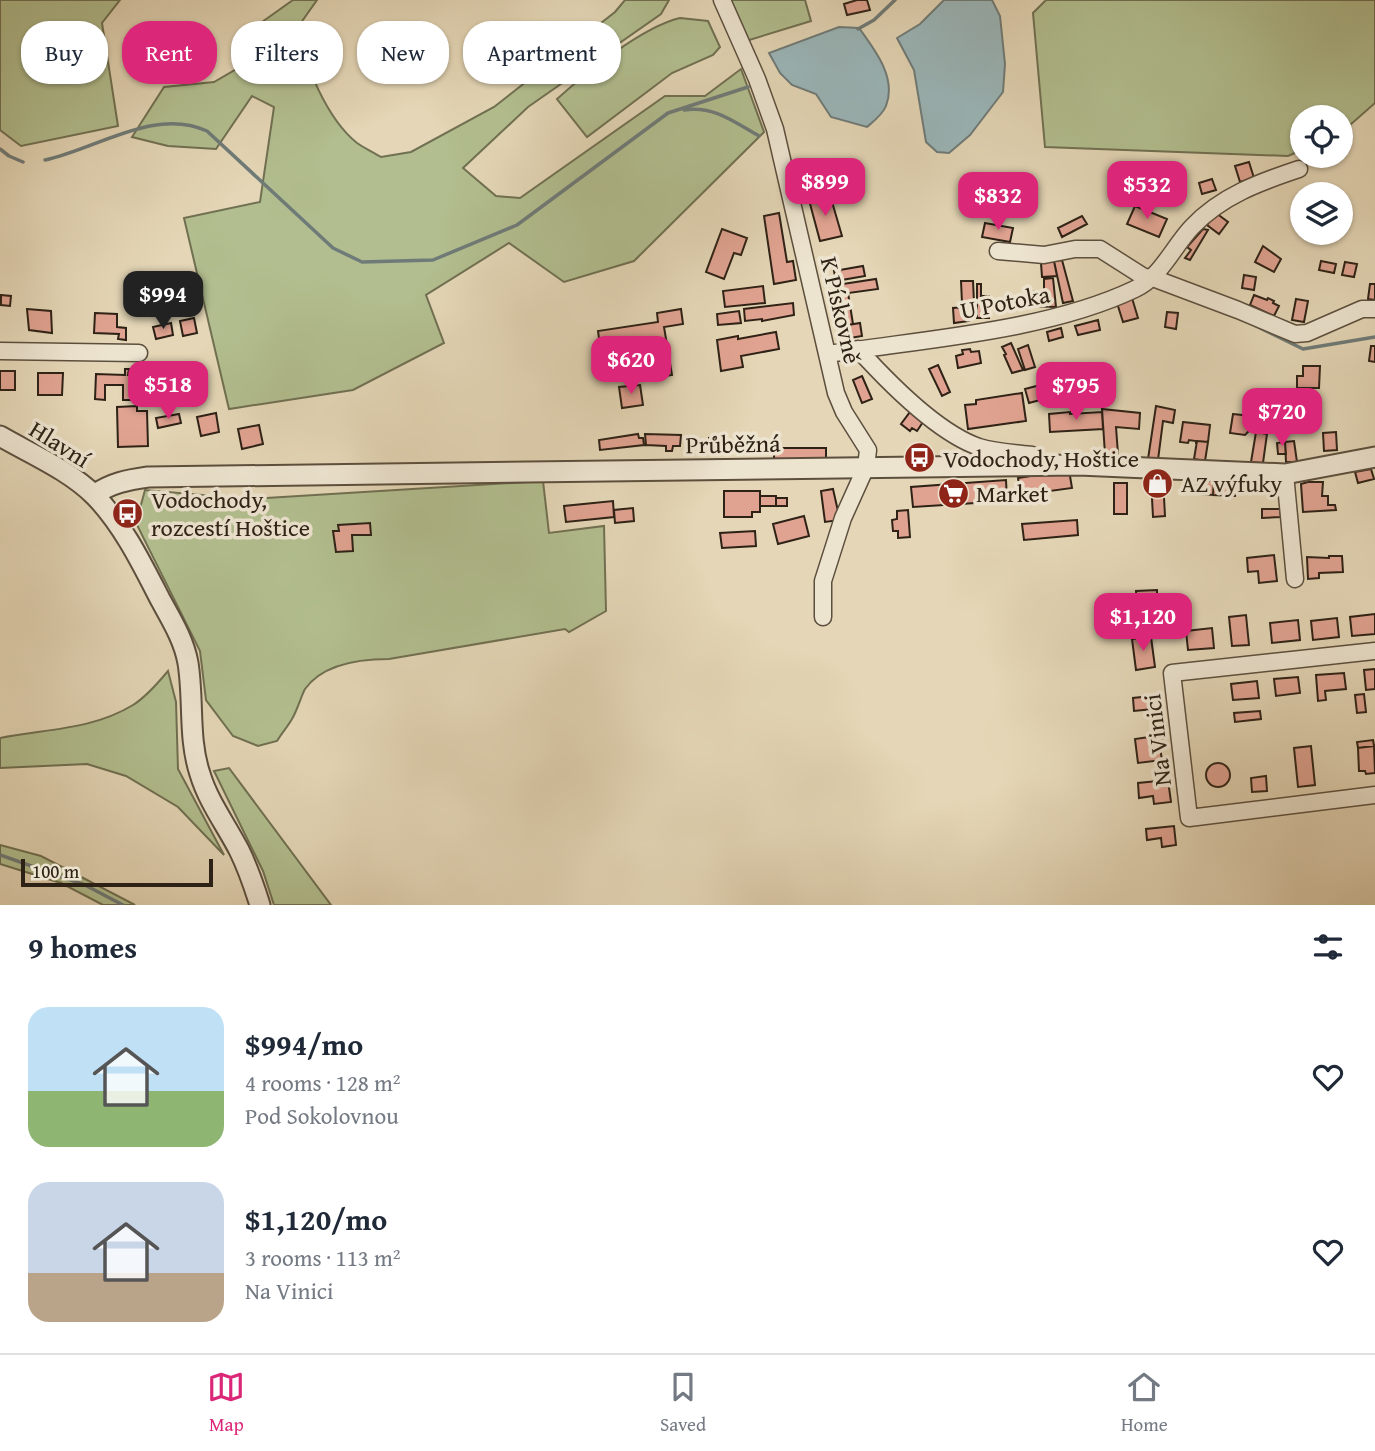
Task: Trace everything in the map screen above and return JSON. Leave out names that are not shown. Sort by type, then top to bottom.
[{"type":"street","name":"K Pískovně","points":[[722,0],[772,120],[836,393],[867,450],[866,467]]},
{"type":"street","points":[[1153,278],[1175,245],[1194,224],[1219,204],[1261,181],[1299,169]]},
{"type":"street","name":"U Potoka","points":[[998,251],[1044,255],[1075,249],[1100,249],[1143,276],[1238,310],[1294,334],[1307,333],[1362,309],[1375,309]]},
{"type":"street","name":"U Potoka","points":[[828,354],[986,331],[1068,313],[1136,289],[1153,278]]},
{"type":"street","points":[[858,349],[889,385],[949,432],[978,447],[1032,455],[1040,466]]},
{"type":"street","points":[[0,351],[139,353]]},
{"type":"street","name":"Hlavní","points":[[0,436],[63,472],[94,495],[116,522],[139,558],[183,646],[188,663],[192,743],[200,775],[240,852],[260,905]]},
{"type":"street","name":"Průběžná","points":[[94,495],[106,486],[120,481],[148,477],[1079,465],[1285,474],[1375,457]]},
{"type":"street","points":[[823,617],[823,581],[843,518],[866,467]]},
{"type":"street","points":[[1285,474],[1295,579]]},
{"type":"street","name":"Na Vinici","points":[[1375,651],[1172,673],[1189,818],[1375,795]]},
{"type":"green space","points":[[0,0],[120,0],[104,21],[21,21],[21,84],[108,84],[108,62],[118,126],[21,146],[0,130]]},
{"type":"green space","points":[[293,0],[317,0],[302,21],[263,21]]},
{"type":"green space","points":[[625,0],[669,0],[661,14],[621,42],[621,21],[604,21]]},
{"type":"green space","points":[[730,0],[805,0],[811,21],[746,41]]},
{"type":"green space","points":[[1046,0],[1375,0],[1375,103],[1353,122],[1353,105],[1290,105],[1288,156],[1045,147],[1033,13]]},
{"type":"green space","points":[[680,18],[708,21],[720,47],[713,55],[672,73],[587,137],[557,99],[575,84],[621,84],[621,48],[665,23]]},
{"type":"green space","points":[[741,69],[764,132],[634,261],[564,282],[509,243],[426,295],[444,343],[353,390],[229,409],[184,218],[260,202],[274,107],[252,96],[216,149],[168,146],[132,137],[164,87],[217,84],[217,80],[231,72],[231,84],[315,84],[346,133],[381,157],[411,152],[494,107],[523,84],[561,84],[528,107],[463,168],[496,196],[520,198],[665,96],[705,96]]},
{"type":"green space","points":[[543,481],[549,533],[604,526],[606,611],[569,632],[565,629],[389,659],[355,662],[332,669],[305,689],[294,716],[277,741],[258,746],[233,736],[206,700],[200,651],[136,523],[145,490],[248,499]]},
{"type":"green space","points":[[168,671],[176,702],[178,769],[224,855],[178,807],[126,776],[87,764],[0,768],[0,738],[68,728],[117,713],[143,698]]},
{"type":"green space","points":[[229,768],[331,905],[274,905],[263,871],[214,771]]},
{"type":"green space","points":[[0,845],[41,856],[135,905],[103,905],[61,883],[0,864]]},
{"type":"water","points":[[944,0],[992,0],[1000,16],[1005,64],[1003,92],[970,135],[949,153],[937,152],[926,142],[914,70],[897,38],[920,24]]},
{"type":"water","points":[[839,27],[859,28],[887,75],[889,96],[886,106],[881,115],[867,127],[831,117],[816,94],[792,85],[780,73],[769,53]]},
{"type":"building","points":[[867,0],[870,10],[847,15],[844,4]]},
{"type":"building","points":[[1249,162],[1254,178],[1240,182],[1235,166]]},
{"type":"building","points":[[1212,179],[1216,190],[1202,194],[1199,183]]},
{"type":"building","points":[[830,195],[842,236],[820,241],[809,200]]},
{"type":"building","points":[[1135,206],[1167,219],[1159,237],[1127,224]]},
{"type":"building","points":[[779,213],[787,262],[793,261],[796,280],[774,284],[764,216]]},
{"type":"building","points":[[1216,213],[1228,222],[1219,234],[1207,225]]},
{"type":"building","points":[[1082,216],[1087,224],[1062,237],[1058,228]]},
{"type":"building","points":[[985,223],[1013,228],[1010,242],[982,237]]},
{"type":"building","points":[[722,229],[747,238],[741,255],[734,253],[724,279],[706,272]]},
{"type":"building","points":[[1203,229],[1208,230],[1190,260],[1185,258],[1191,250],[1187,247]]},
{"type":"building","points":[[1263,246],[1281,259],[1274,272],[1255,262]]},
{"type":"building","points":[[1062,260],[1073,301],[1063,303],[1054,261]]},
{"type":"building","points":[[1054,261],[1057,276],[1042,277],[1041,263]]},
{"type":"building","points":[[1321,261],[1336,264],[1334,273],[1319,270]]},
{"type":"building","points":[[1345,262],[1357,264],[1354,277],[1342,275]]},
{"type":"building","points":[[863,266],[865,276],[836,281],[834,271]]},
{"type":"building","points":[[1244,275],[1256,277],[1254,290],[1242,288]]},
{"type":"building","points":[[1053,278],[1056,307],[1028,306],[1027,292],[1044,291],[1044,279]]},
{"type":"building","points":[[876,279],[878,289],[848,293],[853,324],[842,326],[836,285]]},
{"type":"building","points":[[961,281],[973,281],[974,302],[962,303]]},
{"type":"building","points":[[977,284],[981,284],[981,296],[989,296],[989,318],[977,318]]},
{"type":"building","points":[[1370,284],[1375,284],[1375,300],[1368,299]]},
{"type":"building","points":[[763,286],[765,303],[725,307],[723,291]]},
{"type":"building","points":[[173,288],[177,305],[186,303],[187,311],[164,316],[158,291]]},
{"type":"building","points":[[1,295],[11,296],[10,306],[1,305]]},
{"type":"building","points":[[1254,295],[1267,300],[1268,298],[1279,306],[1274,316],[1250,305]]},
{"type":"building","points":[[1132,298],[1138,318],[1123,322],[1117,303]]},
{"type":"building","points":[[1296,299],[1308,301],[1304,322],[1292,320]]},
{"type":"building","points":[[793,303],[794,315],[745,321],[744,309]]},
{"type":"building","points":[[966,307],[969,321],[954,323],[953,308]]},
{"type":"building","points":[[27,309],[51,311],[52,333],[29,330]]},
{"type":"building","points":[[681,309],[683,324],[664,327],[672,375],[646,379],[640,346],[601,353],[598,331],[658,322],[657,313]]},
{"type":"building","points":[[739,311],[741,323],[718,325],[717,314]]},
{"type":"building","points":[[1167,312],[1178,313],[1176,329],[1165,327]]},
{"type":"building","points":[[95,313],[117,314],[117,327],[126,328],[126,340],[118,339],[119,334],[94,333]]},
{"type":"building","points":[[194,318],[197,333],[183,336],[180,321]]},
{"type":"building","points":[[1098,320],[1100,330],[1078,335],[1075,326]]},
{"type":"building","points":[[171,323],[173,335],[156,339],[153,327]]},
{"type":"building","points":[[860,323],[862,336],[844,339],[842,326]]},
{"type":"building","points":[[1061,328],[1063,337],[1049,341],[1047,332]]},
{"type":"building","points":[[776,332],[779,349],[741,356],[743,367],[721,371],[717,340]]},
{"type":"building","points":[[1011,343],[1023,370],[1012,373],[1002,347]]},
{"type":"building","points":[[1028,345],[1035,367],[1025,370],[1018,349]]},
{"type":"building","points":[[1371,346],[1375,346],[1375,362],[1369,361]]},
{"type":"building","points":[[970,349],[971,352],[979,351],[981,363],[958,368],[956,356],[963,354],[962,350]]},
{"type":"building","points":[[938,365],[950,392],[942,396],[929,369]]},
{"type":"building","points":[[1303,366],[1320,366],[1319,388],[1297,388],[1297,376],[1303,376]]},
{"type":"building","points":[[125,369],[129,369],[128,375],[133,375],[133,400],[123,400],[123,385],[105,385],[105,400],[95,399],[96,374],[125,375]]},
{"type":"building","points":[[0,371],[15,371],[15,390],[0,390]]},
{"type":"building","points":[[38,373],[63,373],[62,395],[38,395]]},
{"type":"building","points":[[862,376],[872,399],[862,403],[853,380]]},
{"type":"building","points":[[1048,383],[1051,397],[1029,403],[1025,389]]},
{"type":"building","points":[[640,385],[643,405],[622,408],[619,387]]},
{"type":"building","points":[[1022,393],[1026,421],[968,429],[965,405],[976,404],[976,400]]},
{"type":"building","points":[[137,406],[137,411],[147,411],[148,446],[118,447],[117,407]]},
{"type":"building","points":[[1156,406],[1175,410],[1173,423],[1163,421],[1158,460],[1148,459]]},
{"type":"building","points":[[1102,409],[1140,413],[1139,429],[1116,427],[1118,454],[1105,454]]},
{"type":"building","points":[[910,412],[923,422],[917,431],[912,428],[910,431],[901,424]]},
{"type":"building","points":[[1102,412],[1103,429],[1050,432],[1049,414]]},
{"type":"building","points":[[216,413],[219,432],[201,436],[197,417]]},
{"type":"building","points":[[179,414],[181,423],[158,428],[156,418]]},
{"type":"building","points":[[1233,414],[1251,416],[1253,424],[1245,435],[1230,433]]},
{"type":"building","points":[[1183,422],[1210,425],[1208,442],[1180,442]]},
{"type":"building","points":[[259,425],[263,444],[242,449],[238,429]]},
{"type":"building","points":[[1256,432],[1267,434],[1263,463],[1251,462]]},
{"type":"building","points":[[1336,432],[1337,450],[1324,451],[1323,433]]},
{"type":"building","points":[[638,434],[639,438],[643,438],[644,445],[600,450],[599,440]]},
{"type":"building","points":[[645,434],[681,435],[680,446],[673,446],[672,451],[666,451],[666,446],[646,445]]},
{"type":"building","points":[[717,437],[718,452],[710,453],[709,438]]},
{"type":"building","points":[[1197,441],[1208,442],[1205,461],[1194,459]]},
{"type":"building","points":[[1294,441],[1297,462],[1286,462],[1285,442]]},
{"type":"building","points":[[1285,442],[1286,454],[1278,454],[1277,443]]},
{"type":"building","points":[[774,448],[826,448],[826,461],[774,463]]},
{"type":"building","points":[[1371,469],[1374,479],[1358,483],[1355,472]]},
{"type":"building","points":[[1069,470],[1072,488],[1021,495],[1018,478]]},
{"type":"building","points":[[1191,478],[1214,479],[1213,495],[1189,493]]},
{"type":"building","points":[[1151,479],[1163,479],[1165,516],[1153,517]]},
{"type":"building","points":[[1214,479],[1237,481],[1235,496],[1213,495]]},
{"type":"building","points":[[1006,480],[1007,501],[913,507],[911,487]]},
{"type":"building","points":[[1323,482],[1322,496],[1328,496],[1328,505],[1335,505],[1336,510],[1303,512],[1301,484]]},
{"type":"building","points":[[1114,483],[1127,483],[1127,514],[1114,514]]},
{"type":"building","points":[[833,489],[840,520],[825,522],[821,491]]},
{"type":"building","points":[[724,491],[760,491],[760,512],[752,512],[752,517],[724,517]]},
{"type":"building","points":[[760,496],[776,496],[776,506],[760,506]]},
{"type":"building","points":[[776,498],[787,498],[787,506],[776,506]]},
{"type":"building","points":[[613,501],[614,517],[566,522],[564,506]]},
{"type":"building","points":[[633,508],[634,521],[615,523],[614,510]]},
{"type":"building","points":[[1262,509],[1280,509],[1281,517],[1262,518]]},
{"type":"building","points":[[908,510],[910,537],[898,538],[898,531],[893,531],[892,520],[897,519],[897,511]]},
{"type":"building","points":[[804,516],[809,536],[778,544],[773,524]]},
{"type":"building","points":[[1077,520],[1078,535],[1024,540],[1022,524]]},
{"type":"building","points":[[370,523],[371,535],[352,535],[353,551],[336,552],[333,531],[339,531],[338,525]]},
{"type":"building","points":[[755,531],[756,546],[722,548],[720,533]]},
{"type":"building","points":[[1274,555],[1277,581],[1259,583],[1258,571],[1248,572],[1247,558]]},
{"type":"building","points":[[1342,556],[1343,572],[1319,573],[1319,578],[1308,579],[1307,557]]},
{"type":"building","points":[[1157,590],[1157,606],[1137,607],[1136,591]]},
{"type":"building","points":[[1375,614],[1375,634],[1352,636],[1350,617]]},
{"type":"building","points":[[1246,615],[1249,645],[1232,646],[1229,617]]},
{"type":"building","points":[[1337,618],[1339,637],[1313,640],[1311,621]]},
{"type":"building","points":[[1298,620],[1300,640],[1272,643],[1270,623]]},
{"type":"building","points":[[1212,628],[1214,648],[1188,650],[1186,631]]},
{"type":"building","points":[[1151,637],[1155,667],[1136,670],[1132,639]]},
{"type":"building","points":[[1375,669],[1375,689],[1366,690],[1364,670]]},
{"type":"building","points":[[1344,673],[1346,689],[1325,691],[1326,700],[1318,701],[1316,675]]},
{"type":"building","points":[[1298,677],[1300,693],[1276,696],[1274,679]]},
{"type":"building","points":[[1257,681],[1259,698],[1233,700],[1231,684]]},
{"type":"building","points":[[1364,694],[1366,712],[1357,713],[1355,695]]},
{"type":"building","points":[[1151,696],[1153,709],[1134,711],[1133,698]]},
{"type":"building","points":[[1260,711],[1261,719],[1235,722],[1234,713]]},
{"type":"building","points":[[1163,735],[1164,747],[1160,748],[1162,760],[1138,763],[1135,739]]},
{"type":"building","points":[[1373,740],[1374,746],[1358,748],[1357,742]]},
{"type":"building","points":[[1311,746],[1315,785],[1298,787],[1294,748]]},
{"type":"building","points":[[1374,746],[1375,773],[1366,774],[1365,771],[1359,771],[1358,748]]},
{"type":"building","points":[[1218,763],[1227,766],[1230,775],[1227,784],[1218,787],[1209,784],[1206,775],[1209,766]]},
{"type":"building","points":[[1266,776],[1267,791],[1252,792],[1251,778]]},
{"type":"building","points":[[1168,780],[1171,802],[1154,804],[1153,796],[1139,798],[1138,783]]},
{"type":"building","points":[[1174,826],[1176,845],[1162,847],[1161,838],[1147,840],[1146,829]]},
{"type":"waterway","points":[[858,29],[874,20],[895,0]]},
{"type":"waterway","points":[[45,160],[146,127],[187,125],[207,131],[333,248],[362,262],[433,260],[517,225],[668,113],[748,87]]},
{"type":"waterway","points":[[684,110],[714,112],[759,136]]},
{"type":"waterway","points":[[0,149],[23,162]]},
{"type":"waterway","points":[[1248,322],[1303,349],[1375,337]]},
{"type":"waterway","points":[[0,855],[85,885],[123,905]]},
{"type":"place","name":"Vodochody, Hoštice","points":[[920,458]]},
{"type":"place","name":"AZ výfuky","points":[[1158,483]]},
{"type":"place","name":"Market","points":[[953,493]]},
{"type":"place","name":"Vodochody, rozcestí Hoštice","points":[[128,513]]}]
